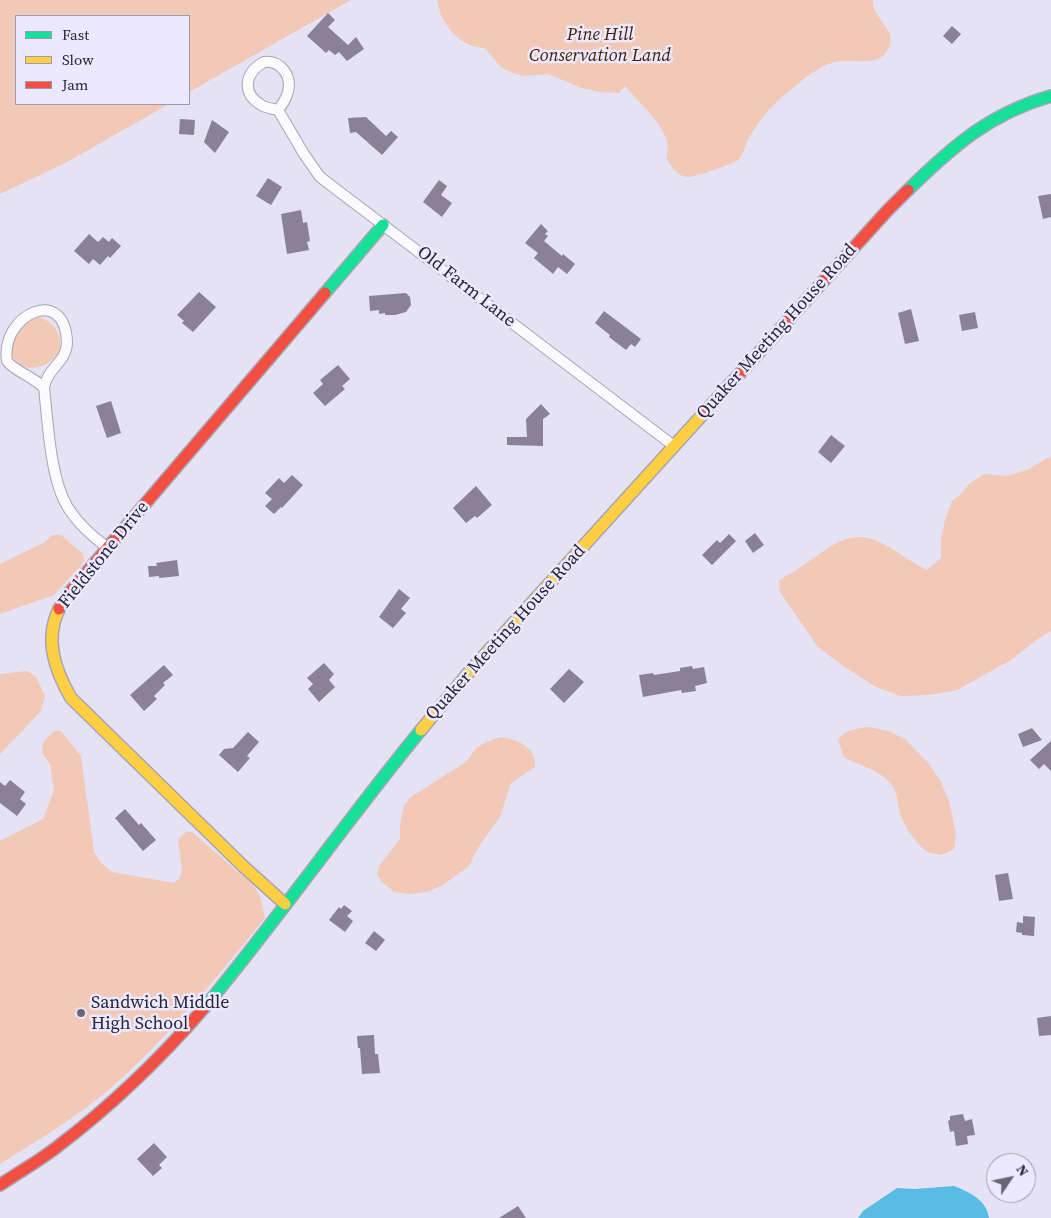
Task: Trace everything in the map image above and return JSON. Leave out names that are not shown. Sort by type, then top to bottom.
[{"type":"main road","name":"Quaker Meeting House Road","points":[[0,1185],[56,1148],[82,1127],[136,1080],[185,1030],[374,788],[447,699],[512,624],[862,237],[915,183],[974,132],[1033,100],[1051,86]]},
{"type":"main road","name":"Quaker Meeting House Road","points":[[1033,100],[1051,96]]},
{"type":"main road","name":"Fieldstone Drive","points":[[285,904],[244,867],[72,699],[60,679],[53,660],[50,642],[53,621],[62,603],[383,225]]},
{"type":"street","points":[[264,62],[277,63],[282,67],[288,83],[288,92],[278,110],[262,106],[250,94],[247,85],[247,77],[257,66],[264,62]]},
{"type":"street","name":"Old Farm Lane","points":[[278,110],[320,177],[674,446]]},
{"type":"street","points":[[44,388],[11,365],[2,347],[2,336],[10,320],[29,310],[42,310],[56,317],[65,330],[67,341],[64,354],[48,373],[45,380],[44,388],[50,440],[62,495],[67,505],[81,524],[108,548]]},
{"type":"green space","points":[[0,0],[351,0],[190,91],[190,15],[15,15],[15,105],[167,105],[65,163],[0,194]]},
{"type":"green space","name":"Pine Hill Conservation Land","points":[[437,0],[873,0],[876,13],[887,29],[891,41],[885,54],[873,61],[835,62],[813,72],[767,112],[748,139],[743,153],[738,160],[714,170],[684,177],[675,170],[666,158],[668,147],[663,131],[625,86],[619,93],[599,92],[582,88],[548,74],[524,76],[510,72],[501,67],[485,48],[459,39],[447,26]]},
{"type":"green space","points":[[32,317],[42,318],[50,323],[55,328],[60,340],[59,350],[54,359],[45,365],[35,368],[25,367],[16,361],[9,346],[11,331]]},
{"type":"green space","points":[[1051,456],[1051,631],[1011,660],[957,690],[929,695],[901,696],[876,687],[818,647],[780,592],[779,580],[839,542],[857,537],[877,541],[927,570],[941,558],[941,539],[952,501],[970,483],[985,474],[1007,476],[1027,470]]},
{"type":"green space","points":[[52,535],[61,535],[83,554],[84,562],[54,595],[0,614],[0,564],[45,542]]},
{"type":"green space","points":[[27,671],[36,677],[45,696],[41,711],[0,754],[0,674]]},
{"type":"green space","points":[[869,727],[888,731],[905,739],[929,764],[940,780],[949,801],[956,834],[954,849],[941,855],[930,853],[920,846],[903,821],[896,793],[887,779],[875,771],[844,757],[838,741],[841,737],[851,730]]},
{"type":"green space","points":[[54,731],[61,731],[81,756],[94,852],[101,863],[112,872],[174,883],[180,878],[182,870],[178,840],[186,832],[192,832],[252,884],[260,896],[265,918],[190,1008],[129,1071],[81,1111],[0,1164],[0,841],[43,819],[54,790],[50,764],[43,754],[42,748],[44,741]]},
{"type":"green space","points":[[501,737],[514,740],[525,746],[533,754],[535,767],[511,783],[500,817],[479,846],[469,866],[443,885],[427,892],[409,894],[394,892],[377,875],[380,865],[400,839],[400,825],[404,805],[411,797],[466,762],[477,747]]},
{"type":"water","points":[[954,1186],[971,1194],[981,1202],[988,1212],[989,1218],[858,1218],[863,1211],[897,1188],[915,1189]]},
{"type":"building","points":[[328,13],[335,20],[328,27],[348,45],[356,37],[364,49],[347,61],[339,52],[335,55],[329,50],[326,53],[307,36]]},
{"type":"building","points":[[952,26],[961,34],[952,44],[943,36]]},
{"type":"building","points":[[366,117],[386,136],[391,131],[398,137],[382,155],[356,132],[350,133],[348,118]]},
{"type":"building","points":[[180,119],[195,120],[194,135],[179,134]]},
{"type":"building","points":[[212,120],[229,132],[215,153],[204,142]]},
{"type":"building","points":[[268,178],[282,187],[271,205],[256,196]]},
{"type":"building","points":[[439,180],[447,186],[441,195],[452,203],[442,217],[423,202]]},
{"type":"building","points":[[1051,194],[1051,217],[1043,219],[1038,196]]},
{"type":"building","points":[[301,210],[303,223],[307,222],[310,241],[307,242],[309,250],[287,254],[281,214]]},
{"type":"building","points":[[541,224],[548,231],[545,234],[548,236],[544,241],[575,264],[567,274],[558,267],[553,274],[534,258],[538,253],[525,243]]},
{"type":"building","points":[[89,234],[98,242],[103,237],[109,242],[112,238],[121,246],[110,258],[108,256],[100,265],[93,259],[89,264],[74,251]]},
{"type":"building","points":[[199,292],[216,307],[193,332],[182,323],[184,321],[177,315]]},
{"type":"building","points":[[406,293],[410,297],[411,305],[406,312],[385,315],[385,313],[379,314],[379,310],[370,311],[369,296]]},
{"type":"building","points":[[911,309],[919,341],[905,344],[898,313]]},
{"type":"building","points":[[604,311],[641,339],[635,347],[631,344],[626,350],[595,323]]},
{"type":"building","points":[[975,312],[978,328],[962,331],[959,315]]},
{"type":"building","points":[[338,365],[350,379],[342,386],[345,389],[325,406],[313,393],[323,384],[320,380]]},
{"type":"building","points":[[111,401],[121,433],[107,438],[96,406]]},
{"type":"building","points":[[541,404],[550,414],[543,419],[543,446],[507,445],[507,437],[527,437],[526,419]]},
{"type":"building","points":[[831,435],[845,446],[831,463],[818,452]]},
{"type":"building","points":[[292,475],[303,485],[274,514],[265,506],[272,499],[265,493],[279,478],[284,483]]},
{"type":"building","points":[[476,486],[492,505],[477,518],[475,516],[466,523],[453,508]]},
{"type":"building","points":[[755,533],[764,545],[753,553],[745,541]]},
{"type":"building","points":[[729,534],[736,541],[712,565],[702,555],[717,540],[720,543]]},
{"type":"building","points":[[177,560],[179,576],[149,577],[148,566],[157,566],[156,563]]},
{"type":"building","points":[[399,589],[410,598],[401,609],[406,613],[393,628],[379,617]]},
{"type":"building","points":[[324,663],[334,674],[329,680],[335,687],[319,702],[308,689],[313,684],[307,678]]},
{"type":"building","points":[[164,665],[173,675],[163,683],[165,685],[154,696],[157,699],[144,711],[130,695]]},
{"type":"building","points":[[692,666],[693,669],[704,667],[707,683],[695,686],[696,691],[682,693],[681,690],[643,697],[639,675],[680,671],[680,668]]},
{"type":"building","points":[[569,669],[584,682],[564,703],[550,689]]},
{"type":"building","points":[[1032,728],[1042,740],[1023,747],[1018,734]]},
{"type":"building","points":[[248,732],[259,742],[247,756],[250,758],[238,772],[219,755],[224,749],[233,748]]},
{"type":"building","points":[[1051,741],[1051,771],[1044,764],[1039,769],[1030,760]]},
{"type":"building","points":[[10,780],[25,792],[20,799],[26,804],[17,816],[0,803],[0,782],[5,786]]},
{"type":"building","points":[[125,809],[156,840],[143,851],[115,818]]},
{"type":"building","points":[[1008,873],[1013,899],[999,901],[995,875]]},
{"type":"building","points":[[344,905],[352,911],[347,916],[353,921],[345,932],[329,920],[339,907],[341,909]]},
{"type":"building","points":[[1023,916],[1035,917],[1034,936],[1022,935],[1022,933],[1016,932],[1017,922],[1023,923]]},
{"type":"building","points":[[374,931],[385,940],[376,951],[365,943]]},
{"type":"building","points":[[1051,1016],[1051,1035],[1039,1036],[1037,1018]]},
{"type":"building","points":[[374,1035],[375,1054],[378,1054],[380,1073],[362,1074],[357,1036]]},
{"type":"building","points":[[963,1114],[965,1121],[972,1119],[975,1135],[967,1136],[968,1144],[956,1146],[954,1131],[950,1132],[948,1121],[950,1116]]},
{"type":"building","points":[[154,1143],[167,1157],[159,1165],[162,1168],[153,1176],[137,1159]]},
{"type":"building","points":[[518,1206],[526,1218],[499,1218]]},
{"type":"traffic: fast","points":[[908,190],[941,159],[973,133],[1009,112],[1051,96]]},
{"type":"traffic: fast","points":[[325,293],[383,225]]},
{"type":"traffic: fast","points":[[204,1008],[421,730]]},
{"type":"traffic: slow","points":[[421,730],[470,671],[704,413]]},
{"type":"traffic: slow","points":[[59,609],[52,632],[53,655],[60,677],[71,698],[244,867],[285,904]]},
{"type":"traffic: jam","points":[[704,413],[908,190]]},
{"type":"traffic: jam","points":[[59,609],[69,593],[325,293]]},
{"type":"traffic: jam","points":[[0,1185],[50,1152],[97,1115],[152,1064],[204,1008]]},
{"type":"place","name":"Sandwich Middle High School","points":[[81,1013]]}]
